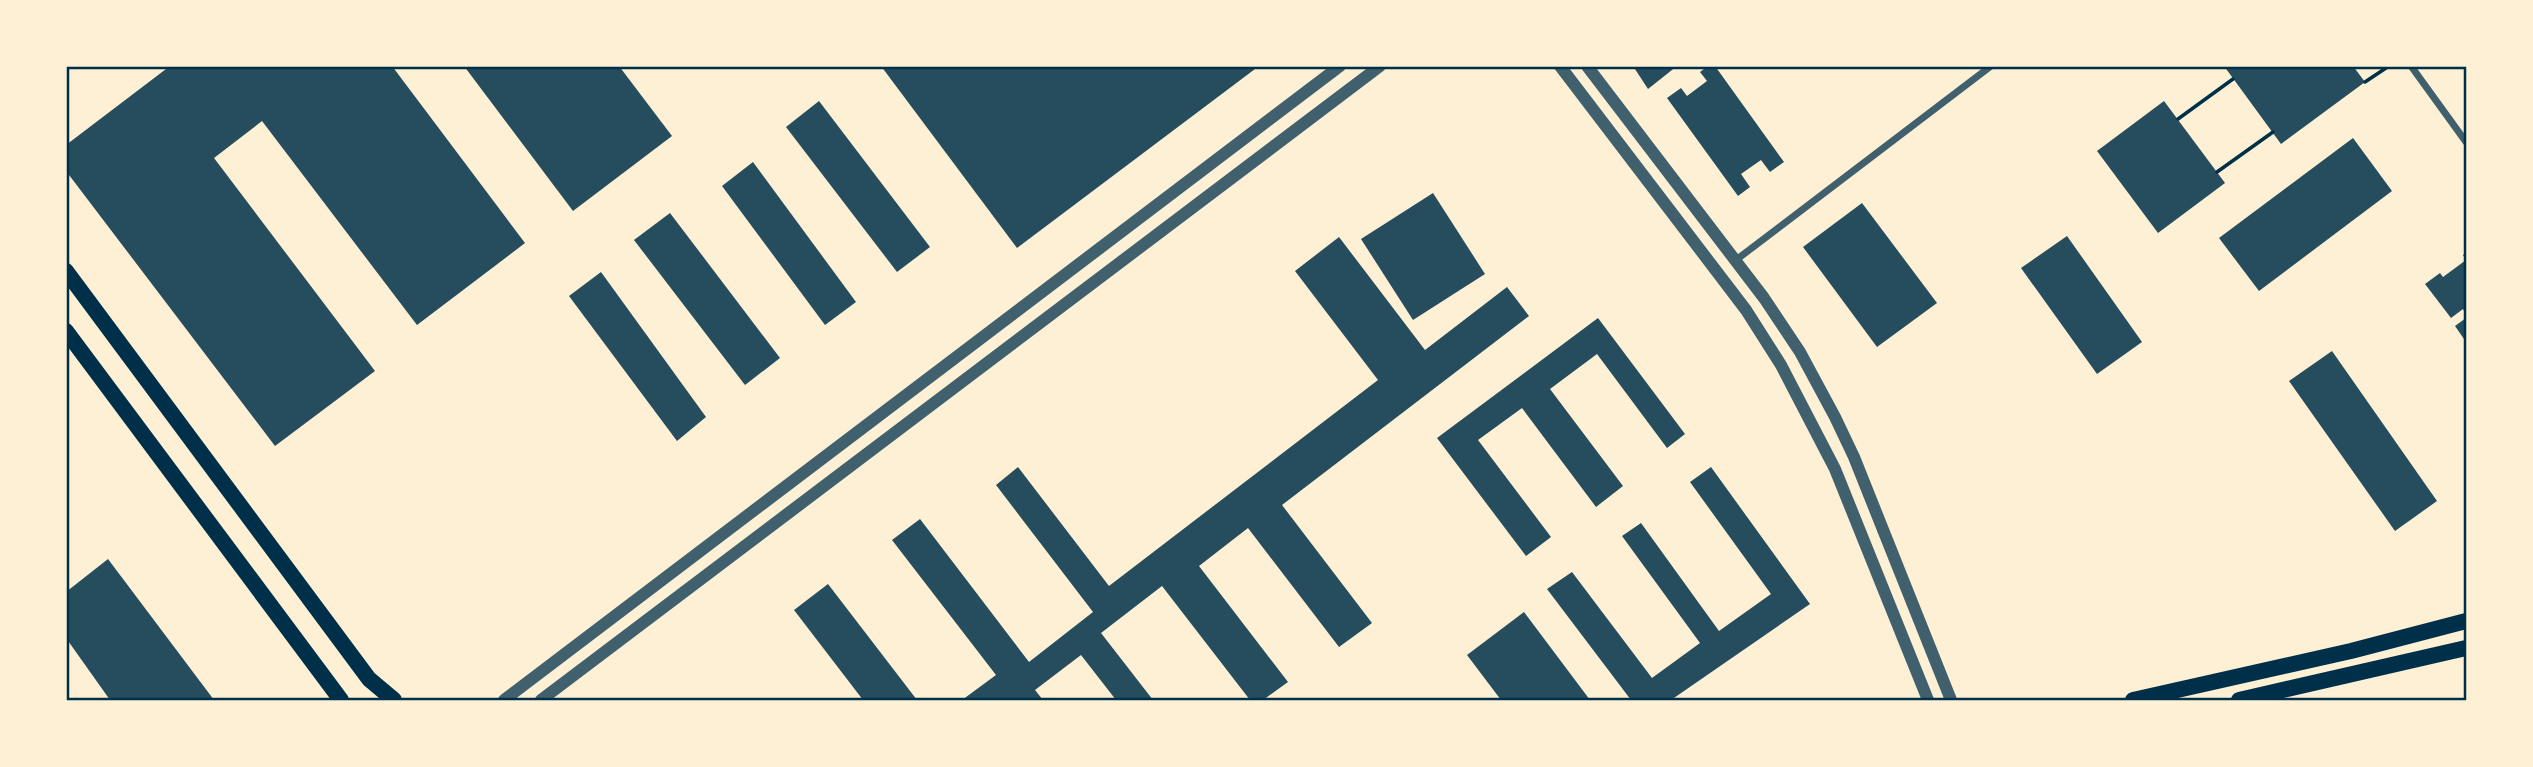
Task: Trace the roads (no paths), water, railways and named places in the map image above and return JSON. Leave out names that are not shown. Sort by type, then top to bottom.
[{"type":"main road","points":[[66,271],[369,679],[394,701]]},
{"type":"main road","points":[[66,331],[341,701]]},
{"type":"main road","points":[[2133,701],[2351,651],[2466,621]]},
{"type":"main road","points":[[2239,701],[2466,649]]},
{"type":"street","points":[[504,701],[1340,66]]},
{"type":"street","points":[[541,701],[1380,66]]},
{"type":"street","points":[[1560,66],[1746,310],[1787,374],[1835,468],[1928,701]]},
{"type":"street","points":[[1587,66],[1736,260],[1786,330],[1835,417],[1854,457],[1951,701]]},
{"type":"street","points":[[2411,66],[2466,142]]},
{"type":"street","points":[[1736,260],[1988,68]]}]
